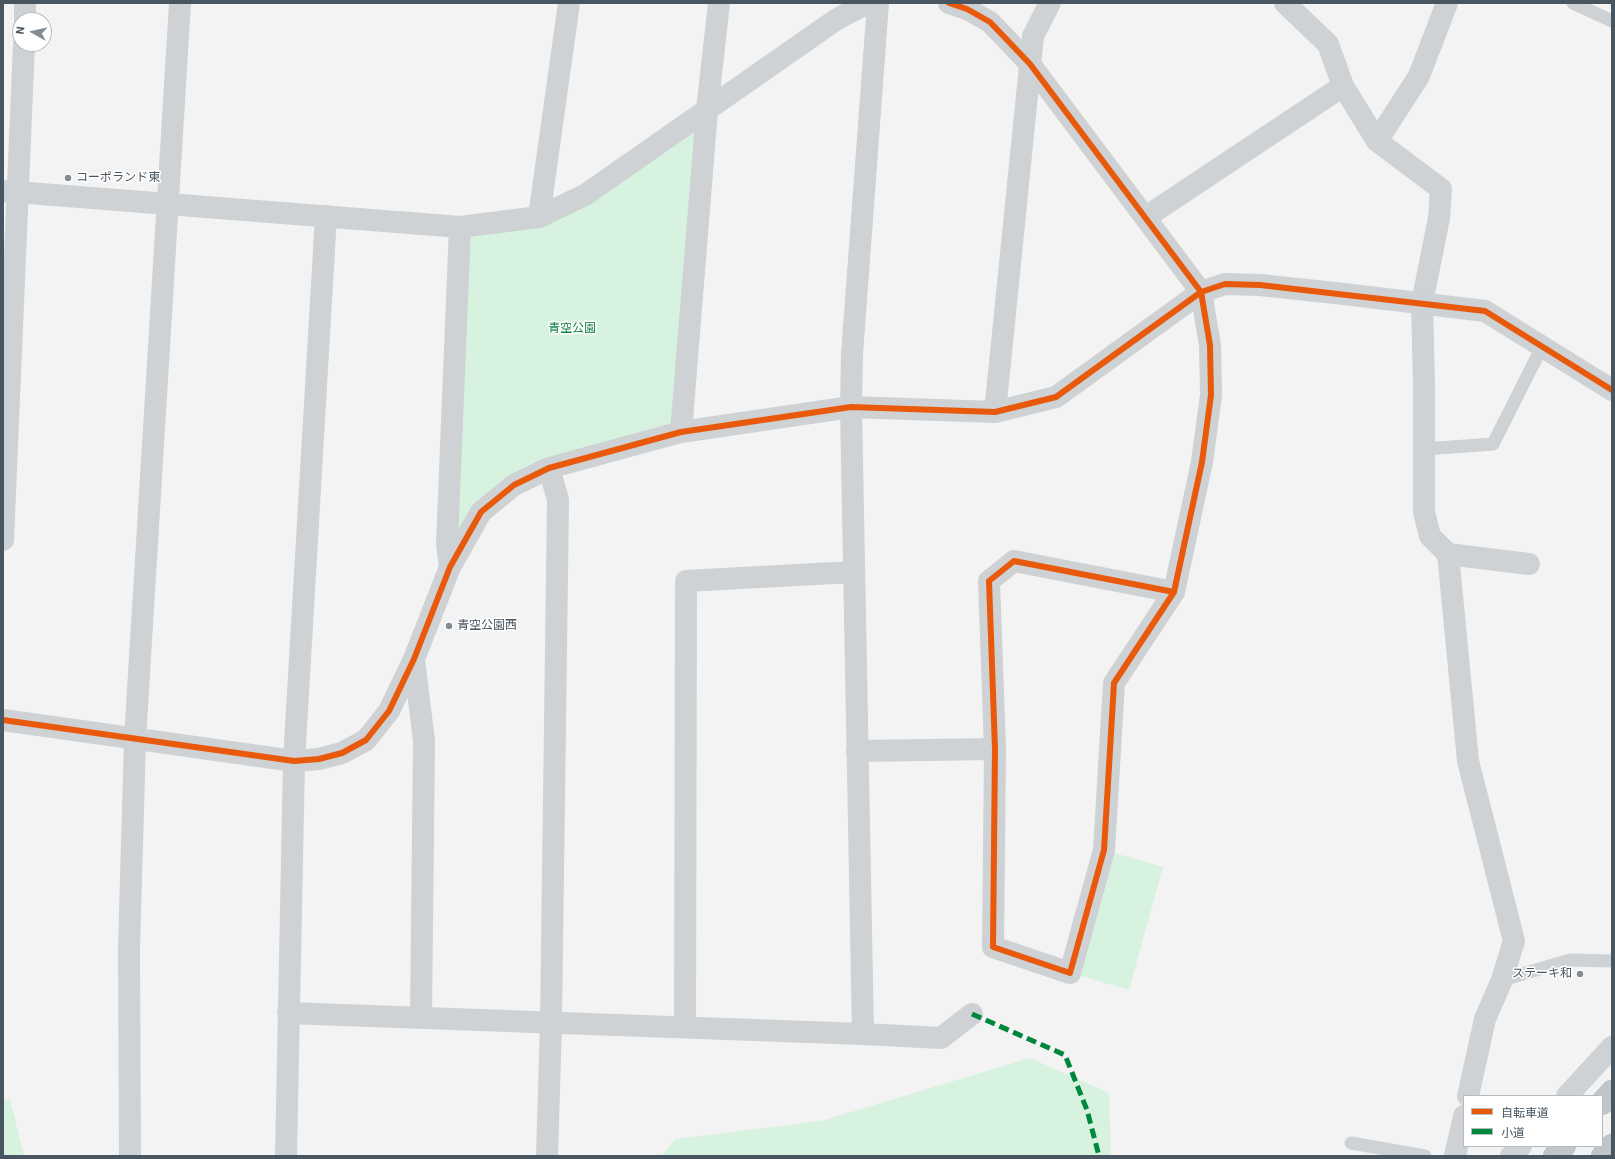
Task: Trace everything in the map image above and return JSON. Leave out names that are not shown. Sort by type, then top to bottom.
[{"type":"highway","points":[[1603,1102],[1612,1092]]},
{"type":"highway","points":[[1603,1156],[1612,1146]]},
{"type":"highway","points":[[1555,1156],[1563,1147]]},
{"type":"street","points":[[130,1156],[129,949],[135,738],[169,204],[180,3]]},
{"type":"street","points":[[538,217],[569,3]]},
{"type":"street","points":[[681,432],[707,110],[719,3]]},
{"type":"street","points":[[10,192],[460,227],[538,217],[585,194],[837,19],[868,3]]},
{"type":"street","points":[[863,1034],[851,407],[852,354],[878,3]]},
{"type":"street","points":[[949,3],[967,9],[990,22],[1030,64],[1201,292],[1210,345],[1211,395],[1202,462],[1174,592],[1114,683],[1104,850],[1070,973],[993,947],[995,749],[989,581],[1014,561],[1174,592]]},
{"type":"street","points":[[995,412],[1030,64],[1034,36],[1050,3]]},
{"type":"street","points":[[1285,3],[1328,44],[1343,86],[1377,141],[1441,189],[1439,218],[1422,303],[1424,512],[1430,536],[1448,554],[1530,564]]},
{"type":"street","points":[[1377,141],[1419,76],[1447,3]]},
{"type":"street","points":[[3,540],[10,192],[23,52]]},
{"type":"street","points":[[1146,217],[1343,86]]},
{"type":"street","points":[[286,1156],[294,761],[326,216]]},
{"type":"street","points":[[450,567],[447,544],[460,227]]},
{"type":"street","points":[[3,720],[294,761],[320,760],[342,753],[366,740],[389,711],[414,659],[450,567],[481,512],[514,485],[549,468],[681,432],[851,407],[995,412],[1056,397],[1201,292],[1225,284],[1260,285],[1485,311],[1612,390]]},
{"type":"street","points":[[547,1156],[551,1022],[558,500],[549,468]]},
{"type":"street","points":[[1448,554],[1468,762],[1514,941],[1502,980],[1485,1020],[1468,1095]]},
{"type":"street","points":[[685,1028],[686,581],[853,572]]},
{"type":"street","points":[[414,659],[424,741],[421,1017]]},
{"type":"street","points":[[857,751],[995,749]]},
{"type":"street","points":[[288,1012],[941,1038],[972,1014]]},
{"type":"street","points":[[1568,1095],[1612,1047]]},
{"type":"street","points":[[1455,1156],[1463,1120]]},
{"type":"street","points":[[1511,1156],[1520,1147]]},
{"type":"lane","points":[[1573,3],[1612,21]]},
{"type":"lane","points":[[1424,449],[1493,444],[1542,347]]},
{"type":"lane","points":[[1502,980],[1570,960],[1612,961]]},
{"type":"lane","points":[[1351,1143],[1425,1156]]},
{"type":"green space","name":"青空公園","points":[[707,110],[681,432],[549,467],[447,544],[460,227],[539,217]]},
{"type":"green space","points":[[1104,850],[1163,867],[1129,990],[1070,973]]},
{"type":"green space","points":[[1030,1058],[1109,1093],[1111,1156],[661,1156],[676,1139],[821,1121]]},
{"type":"green space","points":[[10,1099],[24,1156],[3,1156],[3,1101]]},
{"type":"marked path","points":[[972,1014],[1065,1055],[1087,1110],[1099,1156]]},
{"type":"cycle path","points":[[949,3],[967,9],[990,22],[1030,64],[1201,292],[1210,345],[1211,395],[1202,462],[1174,592],[1114,683],[1104,850],[1070,973],[993,947],[995,749],[989,581],[1014,561],[1174,592]]},
{"type":"cycle path","points":[[3,720],[294,761],[319,759],[342,753],[366,740],[389,711],[414,659],[450,567],[481,512],[514,485],[549,468],[681,432],[851,407],[995,412],[1056,397],[1201,292],[1225,284],[1260,285],[1485,311],[1612,390]]},
{"type":"place","name":"コーポランド東","points":[[68,178]]},
{"type":"place","name":"青空公園西","points":[[449,626]]},
{"type":"place","name":"ステーキ和","points":[[1580,974]]}]
